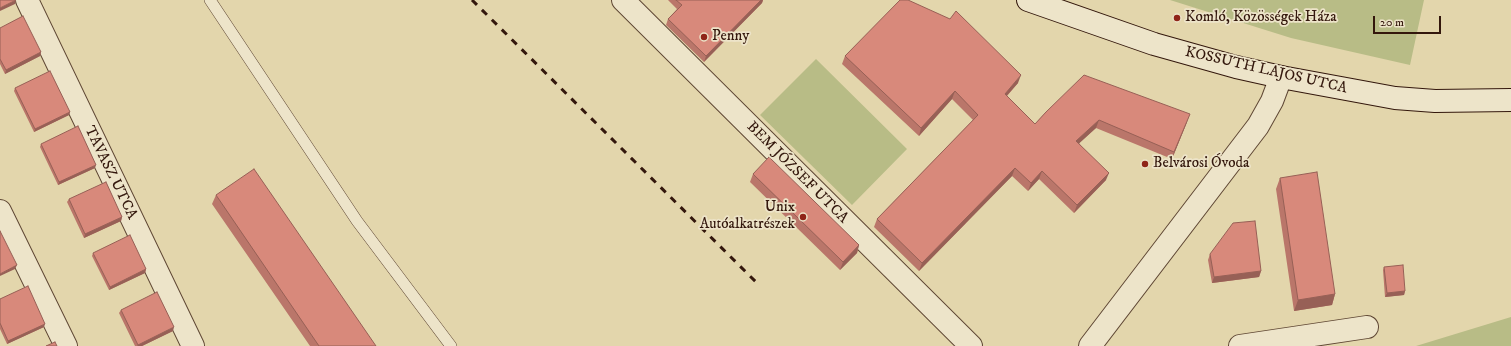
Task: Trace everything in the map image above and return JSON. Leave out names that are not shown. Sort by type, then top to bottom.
[{"type":"street","name":"TAVASZ UTCA","points":[[27,0],[193,346]]},
{"type":"street","name":"BEM JÓZSEF UTCA","points":[[623,0],[971,346]]},
{"type":"street","name":"KOSSUTH LAJOS UTCA","points":[[1028,0],[1154,44],[1236,67],[1281,77],[1394,98],[1436,101],[1511,100]]},
{"type":"street","points":[[1090,346],[1258,126],[1272,101],[1281,77]]},
{"type":"street","points":[[0,211],[66,346]]},
{"type":"street","points":[[1240,346],[1367,327]]},
{"type":"lane","points":[[210,0],[357,221],[451,346]]},
{"type":"green space","points":[[1170,0],[1424,0],[1410,65],[1291,38]]},
{"type":"green space","points":[[816,59],[907,149],[852,205],[760,115]]},
{"type":"green space","points":[[1511,317],[1511,346],[1416,346]]},
{"type":"building","points":[[0,0],[16,0],[0,8]]},
{"type":"building","name":"Penny","points":[[676,0],[761,0],[706,56],[668,19],[682,5]]},
{"type":"building","points":[[900,0],[908,0],[950,19],[956,11],[1021,75],[1005,94],[1035,124],[1084,75],[1190,114],[1174,152],[1099,120],[1076,141],[1109,173],[1077,205],[1042,171],[1031,183],[1015,168],[922,263],[877,219],[978,115],[955,91],[921,128],[845,56]]},
{"type":"building","points":[[23,16],[41,52],[6,70],[0,59],[0,28]]},
{"type":"building","points":[[50,71],[70,112],[35,129],[15,88]]},
{"type":"building","points":[[78,126],[96,165],[59,182],[41,144]]},
{"type":"building","name":"Unix Autóalkatrészek","points":[[769,157],[859,245],[843,262],[753,174]]},
{"type":"building","points":[[254,169],[376,346],[319,346],[216,195]]},
{"type":"building","points":[[1317,172],[1335,294],[1298,300],[1280,178]]},
{"type":"building","points":[[106,182],[122,217],[85,234],[69,199]]},
{"type":"building","points":[[1255,221],[1261,271],[1214,277],[1210,254],[1233,223]]},
{"type":"building","points":[[0,231],[17,265],[0,274]]},
{"type":"building","points":[[130,235],[146,269],[110,287],[93,253]]},
{"type":"building","points":[[1403,265],[1405,291],[1387,293],[1384,267]]},
{"type":"building","points":[[28,286],[45,324],[8,341],[0,323],[0,299]]},
{"type":"building","points":[[157,292],[174,327],[138,345],[121,310]]},
{"type":"building","points":[[55,342],[57,346],[46,346]]},
{"type":"railway","points":[[472,0],[758,284]]},
{"type":"place","name":"Komló, Közösségek Háza","points":[[1177,18]]},
{"type":"place","name":"Penny","points":[[704,37]]},
{"type":"place","name":"Belvárosi Óvoda","points":[[1145,164]]},
{"type":"place","name":"Unix Autóalkatrészek","points":[[803,217]]}]
